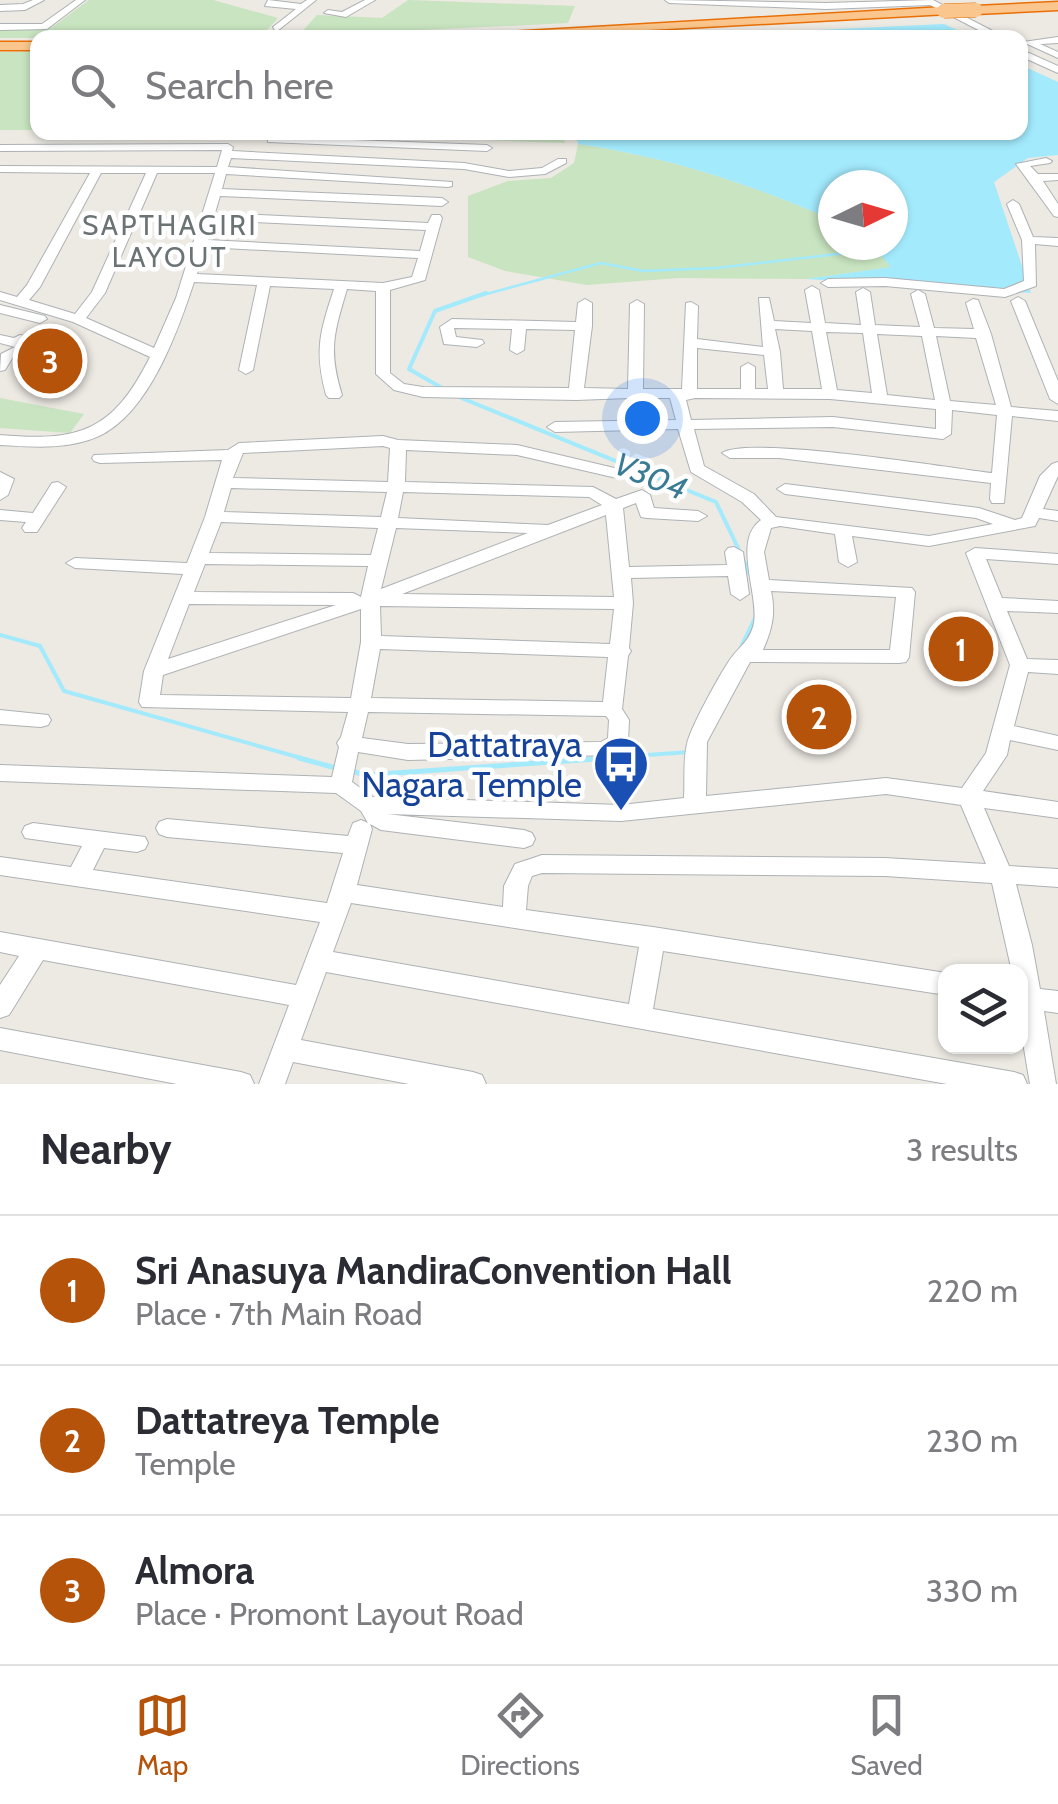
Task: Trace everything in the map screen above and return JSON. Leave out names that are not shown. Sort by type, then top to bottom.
[{"type":"highway","points":[[584,30],[948,13],[980,16],[1058,8]]},
{"type":"highway","points":[[654,30],[948,13]]},
{"type":"highway","points":[[0,44],[30,44]]},
{"type":"street","points":[[0,8],[25,7],[40,0]]},
{"type":"street","points":[[0,28],[44,28],[81,0]]},
{"type":"street","points":[[274,0],[268,4],[307,3]]},
{"type":"street","points":[[346,0],[329,14],[351,13],[370,0]]},
{"type":"street","points":[[669,0],[937,3],[980,16],[1005,30]]},
{"type":"street","points":[[276,29],[307,3]]},
{"type":"street","points":[[980,16],[994,30]]},
{"type":"street","points":[[0,17],[58,17]]},
{"type":"street","points":[[1028,39],[1058,30]]},
{"type":"street","points":[[1028,40],[1058,40]]},
{"type":"street","points":[[1028,42],[1058,55]]},
{"type":"street","points":[[1028,44],[1058,70]]},
{"type":"street","points":[[337,159],[343,140]]},
{"type":"street","points":[[383,140],[487,148]]},
{"type":"street","points":[[0,148],[228,147],[191,278],[138,394],[106,426],[44,444],[0,440]]},
{"type":"street","points":[[226,154],[532,173],[562,162]]},
{"type":"street","points":[[1046,161],[1022,164],[1058,213]]},
{"type":"street","points":[[191,278],[383,287],[418,280],[448,184],[464,166]]},
{"type":"street","points":[[0,170],[222,170],[448,184]]},
{"type":"street","points":[[20,302],[33,287],[97,170]]},
{"type":"street","points":[[78,320],[98,293],[153,170]]},
{"type":"street","points":[[1036,178],[1058,177]]},
{"type":"street","points":[[215,192],[442,202]]},
{"type":"street","points":[[828,282],[884,282],[1005,293],[1031,284],[1028,240],[1013,204]]},
{"type":"street","points":[[208,216],[433,227]]},
{"type":"street","points":[[1028,240],[1058,242]]},
{"type":"street","points":[[201,243],[426,254]]},
{"type":"street","points":[[246,370],[264,282]]},
{"type":"street","points":[[334,395],[325,364],[329,326],[342,285]]},
{"type":"street","points":[[383,287],[383,374],[399,387],[423,392],[830,394],[1058,416]]},
{"type":"street","points":[[812,290],[830,394]]},
{"type":"street","points":[[862,292],[880,398]]},
{"type":"street","points":[[918,294],[937,384],[946,405],[943,434],[934,460]]},
{"type":"street","points":[[0,296],[78,320],[154,358]]},
{"type":"street","points":[[764,300],[776,393]]},
{"type":"street","points":[[1018,300],[1058,400]]},
{"type":"street","points":[[576,395],[586,303]]},
{"type":"street","points":[[973,303],[1005,411],[998,498]]},
{"type":"street","points":[[635,396],[637,304]]},
{"type":"street","points":[[691,306],[683,426],[697,469],[748,498],[771,521]]},
{"type":"street","points":[[0,309],[154,358]]},
{"type":"street","points":[[517,350],[519,325]]},
{"type":"street","points":[[768,325],[984,334]]},
{"type":"street","points":[[477,343],[449,341],[448,327],[585,326]]},
{"type":"street","points":[[0,336],[53,346],[52,352]]},
{"type":"street","points":[[0,336],[31,347],[8,354],[0,367]]},
{"type":"street","points":[[691,343],[773,352]]},
{"type":"street","points":[[748,366],[748,395]]},
{"type":"street","points":[[554,427],[832,422],[943,434]]},
{"type":"street","points":[[612,708],[149,702],[154,671],[214,516],[232,456],[240,448],[288,444],[518,450],[621,474]]},
{"type":"street","points":[[398,445],[370,600],[371,642],[344,763],[374,805],[372,814],[382,822],[524,838]]},
{"type":"street","points":[[730,454],[780,452],[1000,479]]},
{"type":"street","points":[[100,458],[232,456]]},
{"type":"street","points":[[970,545],[1029,522],[1055,473]]},
{"type":"street","points":[[0,476],[6,478],[0,495]]},
{"type":"street","points":[[225,482],[593,492],[614,505]]},
{"type":"street","points":[[0,515],[34,523],[58,486]]},
{"type":"street","points":[[785,489],[979,513],[1014,525]]},
{"type":"street","points":[[154,671],[370,600],[642,495],[647,512],[698,516]]},
{"type":"street","points":[[0,772],[344,763],[408,752],[605,750],[618,741],[619,720],[612,708],[624,602],[614,505]]},
{"type":"street","points":[[1032,512],[1058,516]]},
{"type":"street","points":[[214,516],[552,528]]},
{"type":"street","points":[[695,805],[697,742],[738,662],[746,656],[763,627],[762,585],[755,552],[763,525],[771,521],[1058,559]]},
{"type":"street","points":[[843,532],[848,562]]},
{"type":"street","points":[[968,796],[996,755],[1020,665],[970,545]]},
{"type":"street","points":[[621,573],[735,561],[740,594]]},
{"type":"street","points":[[76,564],[378,562]]},
{"type":"street","points":[[746,656],[900,657],[906,592],[762,585]]},
{"type":"street","points":[[182,598],[624,602]]},
{"type":"street","points":[[995,604],[1058,607]]},
{"type":"street","points":[[371,642],[621,652]]},
{"type":"street","points":[[1020,665],[1058,667]]},
{"type":"street","points":[[0,717],[41,720]]},
{"type":"street","points":[[1002,731],[1058,743]]},
{"type":"street","points":[[374,805],[621,813],[886,786],[1058,810]]},
{"type":"street","points":[[968,796],[1002,875],[1019,964]]},
{"type":"street","points":[[166,828],[358,837],[339,903],[272,1084]]},
{"type":"street","points":[[33,832],[137,843]]},
{"type":"street","points":[[78,877],[97,839]]},
{"type":"street","points":[[514,917],[519,876],[523,870],[542,864],[866,866],[1058,878]]},
{"type":"street","points":[[0,866],[339,903],[514,917],[938,983]]},
{"type":"street","points":[[642,1005],[653,936]]},
{"type":"street","points":[[0,942],[302,998]]},
{"type":"street","points":[[0,1007],[37,948]]},
{"type":"street","points":[[317,960],[1014,1084]]},
{"type":"street","points":[[1028,997],[1058,1002]]},
{"type":"street","points":[[1028,1012],[1043,1084]]},
{"type":"street","points":[[0,1039],[242,1084]]},
{"type":"street","points":[[285,1049],[473,1084]]},
{"type":"green space","points":[[89,0],[213,0],[278,18],[267,30],[30,30],[30,38],[0,38],[0,29],[51,28]]},
{"type":"green space","points":[[408,0],[575,6],[568,23],[423,30],[303,30],[317,15],[382,18]]},
{"type":"green space","points":[[30,51],[30,130],[0,130],[0,52]]},
{"type":"green space","points":[[484,140],[564,140],[565,143]]},
{"type":"green space","points":[[578,144],[709,173],[818,214],[818,260],[886,260],[892,267],[806,279],[678,278],[587,285],[505,271],[468,257],[468,196],[508,181],[551,178],[574,163]]},
{"type":"green space","points":[[0,398],[84,414],[70,433],[0,428]]},
{"type":"water","points":[[944,24],[957,30],[815,30]]},
{"type":"water","points":[[1028,68],[1058,82],[1058,155],[1028,158],[994,182],[1031,293],[806,279],[891,267],[885,260],[908,260],[908,170],[818,170],[818,214],[709,173],[578,144],[577,140],[1028,140]]},
{"type":"waterway","name":"V304","points":[[479,296],[601,263],[643,271],[716,268],[818,256]]},
{"type":"waterway","name":"V304","points":[[442,388],[409,369],[435,311],[486,293]]},
{"type":"waterway","name":"V304","points":[[459,397],[716,502],[739,550]]},
{"type":"waterway","name":"V304","points":[[743,559],[751,577]]},
{"type":"waterway","name":"V304","points":[[740,649],[755,618]]},
{"type":"waterway","name":"V304","points":[[0,635],[40,646],[64,691],[308,760]]},
{"type":"waterway","name":"V304","points":[[575,760],[690,752]]},
{"type":"waterway","name":"V304","points":[[299,758],[336,768]]},
{"type":"waterway","name":"V304","points":[[351,771],[366,775],[610,758]]},
{"type":"place","name":"Almora","points":[[50,361]]},
{"type":"place","name":"Sri Anasuya MandiraConvention Hall","points":[[961,649]]},
{"type":"place","name":"Dattatreya Temple","points":[[819,717]]},
{"type":"place","name":"Dattatraya Nagara Temple","points":[[621,813]]},
{"type":"district","name":"SAPTHAGIRI LAYOUT","points":[[170,241]]}]
